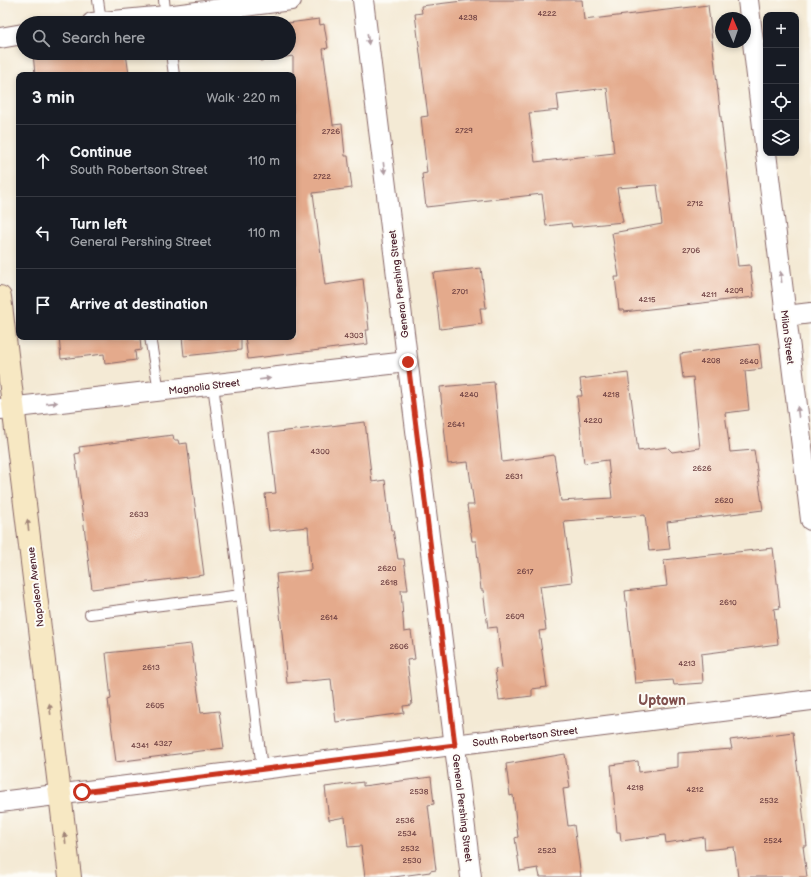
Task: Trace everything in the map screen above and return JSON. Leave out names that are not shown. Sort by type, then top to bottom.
[{"type":"main road","name":"Napoleon Avenue","points":[[0,297],[7,409],[70,877]]},
{"type":"street","points":[[142,16],[291,0]]},
{"type":"street","name":"General Pershing Street","points":[[363,0],[471,877]]},
{"type":"street","name":"Milan Street","points":[[748,0],[763,127]]},
{"type":"street","points":[[0,38],[16,35]]},
{"type":"street","name":"Milan Street","points":[[766,156],[811,520]]},
{"type":"street","points":[[786,316],[811,313]]},
{"type":"street","name":"Magnolia Street","points":[[7,409],[408,362]]},
{"type":"street","name":"South Robertson Street","points":[[0,802],[811,700]]},
{"type":"lane","points":[[97,16],[98,0]]},
{"type":"lane","points":[[172,60],[174,72]]},
{"type":"lane","points":[[150,340],[159,391]]},
{"type":"lane","points":[[213,385],[262,769]]},
{"type":"lane","points":[[90,614],[241,595]]},
{"type":"building","points":[[471,0],[582,0],[584,20],[708,5],[738,266],[750,265],[754,297],[624,312],[623,310],[619,310],[615,277],[619,277],[612,233],[662,224],[657,185],[617,188],[623,222],[572,227],[571,223],[546,226],[542,194],[426,207],[422,174],[427,173],[421,117],[428,116],[415,14],[422,13],[421,6]],"holes":[[[607,88],[614,153],[535,162],[529,113],[559,110],[557,94]]]},
{"type":"building","points":[[319,19],[320,25],[324,24],[328,48],[323,49],[333,125],[342,124],[345,156],[348,156],[352,188],[313,193],[325,285],[363,279],[369,330],[366,330],[368,344],[248,359],[245,340],[296,340],[296,72],[293,72],[293,60],[296,60],[296,22]]},
{"type":"building","points":[[34,60],[127,60],[129,72],[35,72]]},
{"type":"building","points":[[481,268],[486,308],[480,308],[482,324],[440,329],[433,273]]},
{"type":"building","points":[[59,340],[140,340],[141,350],[135,351],[136,360],[105,364],[104,354],[61,359]]},
{"type":"building","points":[[182,340],[241,340],[241,350],[184,356]]},
{"type":"building","points":[[759,344],[762,369],[745,371],[749,410],[725,413],[730,452],[754,450],[763,510],[667,522],[670,549],[649,551],[645,515],[564,521],[572,582],[540,586],[546,630],[539,631],[547,687],[532,689],[532,696],[499,700],[495,669],[502,668],[497,627],[488,628],[483,590],[481,590],[476,541],[472,541],[467,505],[474,505],[468,462],[448,464],[440,387],[494,382],[502,462],[554,455],[561,501],[612,498],[608,460],[584,463],[577,396],[582,396],[580,379],[628,373],[638,451],[667,447],[672,452],[700,448],[693,377],[683,378],[680,354]]},
{"type":"building","points":[[365,422],[372,482],[385,480],[391,530],[393,530],[398,559],[404,559],[408,590],[401,590],[404,632],[411,631],[415,659],[407,660],[412,705],[403,706],[404,713],[336,722],[331,679],[287,683],[276,574],[311,570],[308,527],[269,531],[265,494],[276,493],[269,433]]},
{"type":"building","points":[[173,435],[174,440],[178,440],[179,444],[187,443],[204,575],[92,589],[75,454],[80,453],[79,447]]},
{"type":"building","points":[[773,548],[780,608],[774,609],[778,644],[701,654],[703,683],[674,685],[673,680],[635,683],[625,591],[667,586],[664,560]]},
{"type":"building","points":[[191,644],[201,713],[219,711],[224,748],[116,762],[108,700],[111,699],[106,653]]},
{"type":"building","points":[[793,732],[807,846],[803,846],[807,877],[738,877],[734,847],[705,850],[704,837],[666,843],[665,835],[621,841],[620,832],[617,832],[611,765],[638,761],[639,772],[678,767],[678,753],[732,749],[730,740]]},
{"type":"building","points":[[565,754],[570,788],[563,789],[568,826],[574,825],[581,877],[540,877],[538,868],[520,871],[515,838],[518,837],[513,795],[510,796],[506,764]]},
{"type":"building","points":[[431,777],[434,804],[428,805],[436,870],[394,877],[365,877],[361,846],[348,847],[345,817],[329,820],[325,787],[363,782],[363,786]]},
{"type":"district","name":"Uptown","points":[[662,700]]},
{"type":"route","points":[[82,792],[455,745],[408,362]]}]
